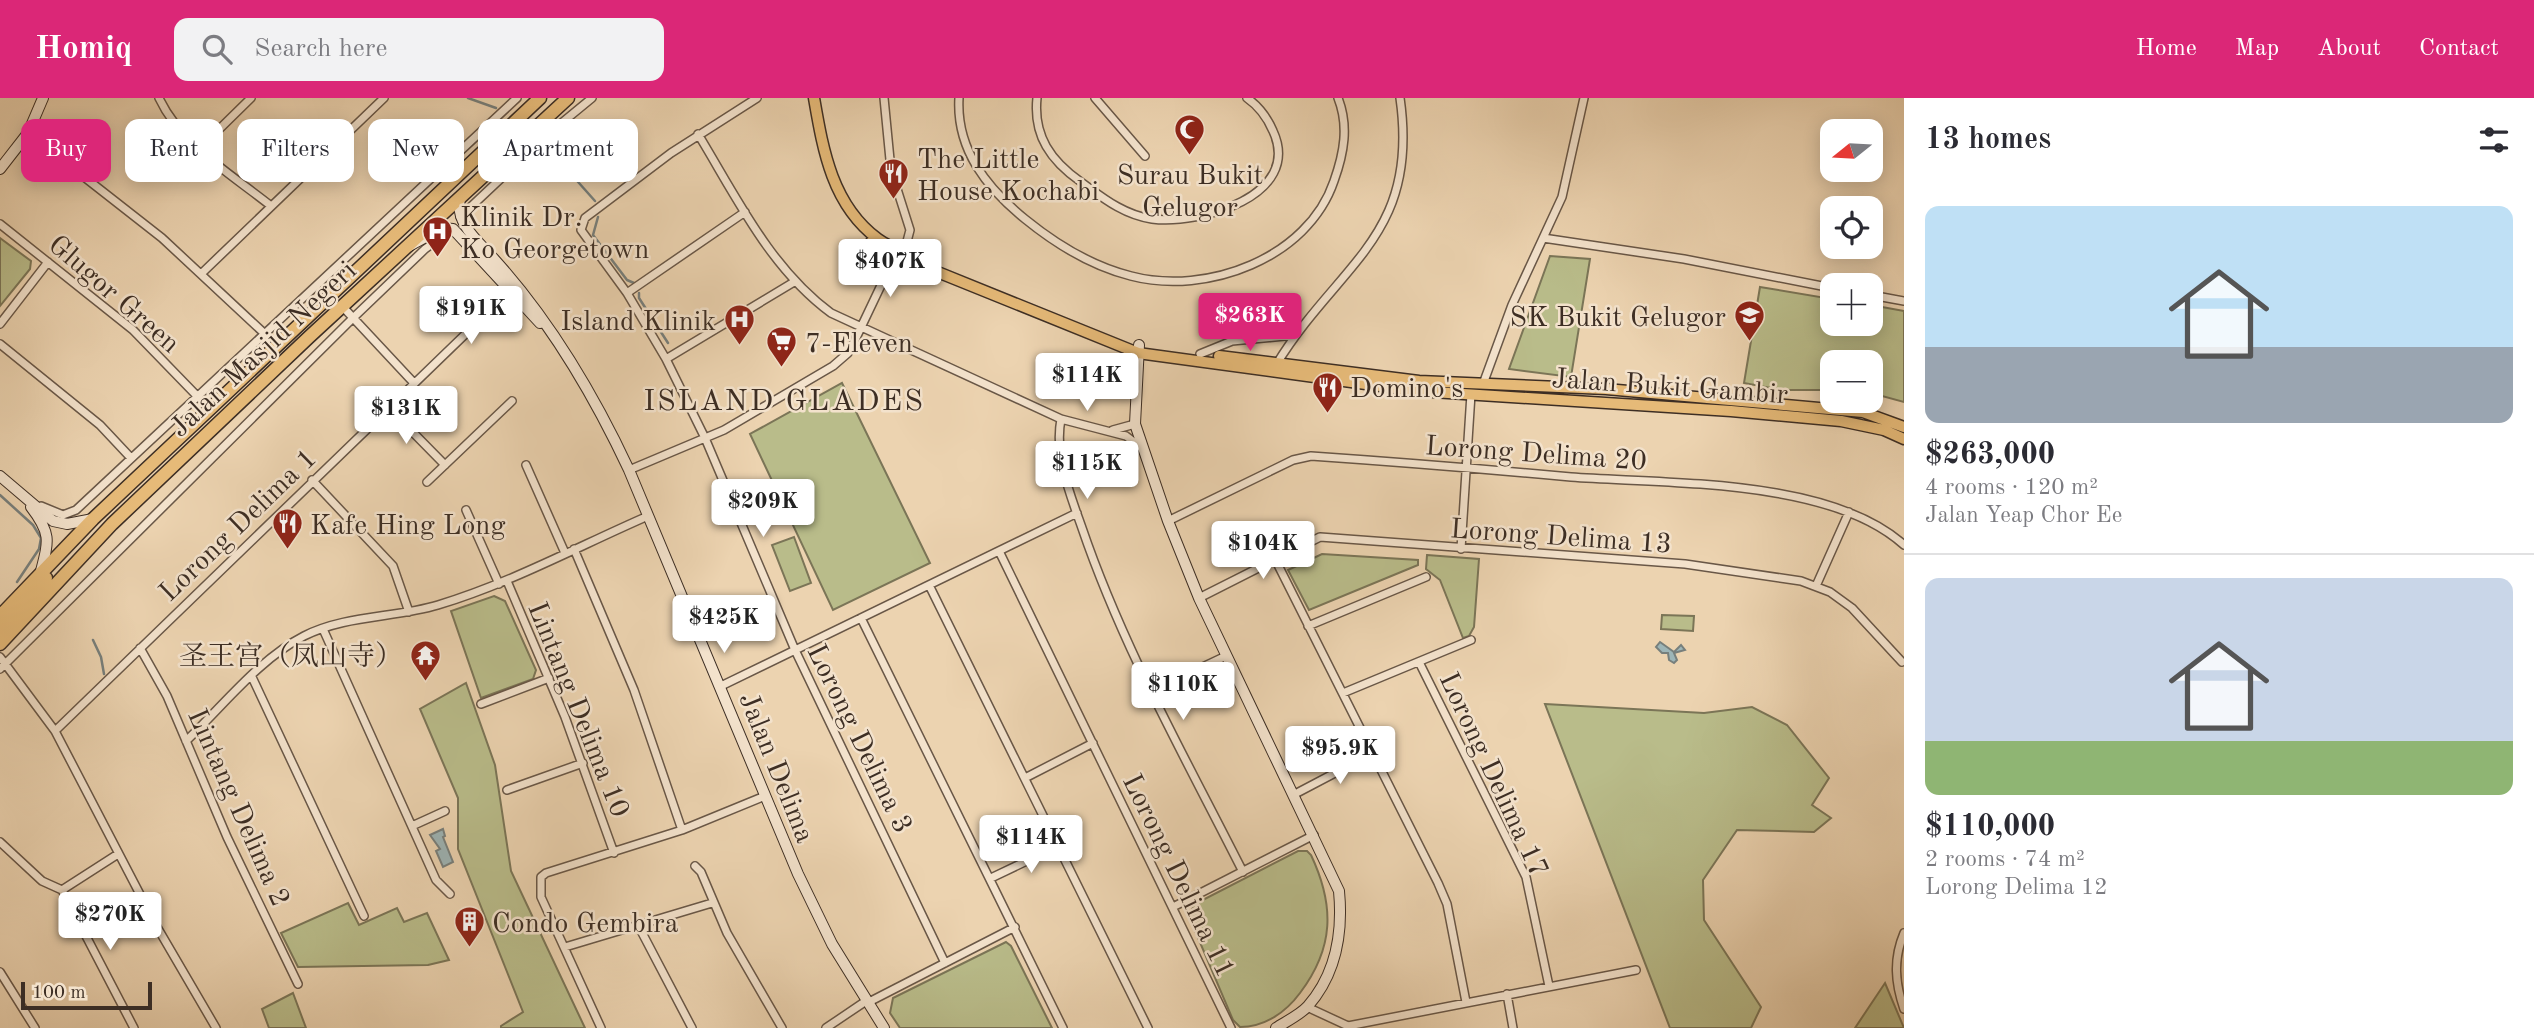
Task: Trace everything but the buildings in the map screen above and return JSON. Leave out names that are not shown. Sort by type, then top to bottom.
[{"type":"highway","name":"Jalan Masjid Negeri","points":[[516,119],[540,98]]},
{"type":"highway","name":"Jalan Masjid Negeri","points":[[0,645],[112,524],[404,248],[568,98]]},
{"type":"highway","name":"Jalan Masjid Negeri","points":[[0,615],[93,519],[478,156]]},
{"type":"highway","points":[[0,630],[59,564],[64,550]]},
{"type":"main road","points":[[808,98],[818,153],[834,196],[870,241],[899,256],[926,263],[934,271],[1045,317],[1135,348],[1275,367]]},
{"type":"main road","points":[[814,98],[826,160],[840,192],[866,229],[899,256]]},
{"type":"main road","points":[[1135,348],[1200,354],[1275,367]]},
{"type":"main road","name":"Jalan Bukit Gambir","points":[[1275,367],[1419,381],[1606,389],[1863,412],[1904,427]]},
{"type":"main road","name":"Jalan Bukit Gambir","points":[[1275,367],[1416,391],[1815,418],[1884,430],[1904,439]]},
{"type":"street","points":[[34,119],[43,98]]},
{"type":"street","points":[[159,98],[169,119]]},
{"type":"street","points":[[223,125],[251,98]]},
{"type":"street","points":[[202,272],[384,98]]},
{"type":"street","points":[[494,119],[517,98]]},
{"type":"street","points":[[460,218],[547,135],[592,98]]},
{"type":"street","points":[[757,98],[698,134],[746,212],[794,282],[831,313],[861,328],[1061,419],[1126,436],[1143,449]]},
{"type":"street","points":[[629,470],[705,438],[833,366],[848,352],[910,230],[891,170],[884,98]]},
{"type":"street","points":[[959,98],[962,131],[982,179],[1003,201],[1049,239],[1090,262],[1134,277],[1161,281],[1191,281],[1245,267],[1275,253],[1301,232],[1328,199],[1341,160],[1345,121],[1338,98]]},
{"type":"street","points":[[1037,98],[1035,112],[1043,143],[1058,165],[1118,208],[1153,219],[1220,212],[1268,183],[1278,168],[1281,155],[1268,120],[1259,107],[1247,98]]},
{"type":"street","points":[[1095,98],[1145,156]]},
{"type":"street","points":[[1275,367],[1295,335],[1366,253],[1388,216],[1402,175],[1399,98]]},
{"type":"street","points":[[1483,384],[1512,305],[1568,178],[1584,98]]},
{"type":"street","name":"Lorong Delima 3","points":[[698,134],[585,218],[581,230],[627,292],[666,359],[705,438],[795,650],[945,963]]},
{"type":"street","points":[[31,500],[56,514],[70,513],[199,398],[477,135]]},
{"type":"street","points":[[0,169],[21,142]]},
{"type":"street","points":[[223,168],[271,206]]},
{"type":"street","points":[[89,182],[202,272],[266,335]]},
{"type":"street","points":[[460,196],[460,218]]},
{"type":"street","points":[[627,292],[746,212]]},
{"type":"street","name":"Jalan Delima","points":[[460,218],[523,292],[600,408],[629,470],[811,901],[866,1002],[884,1028]]},
{"type":"street","name":"Glugor Green","points":[[0,224],[133,331],[199,398]]},
{"type":"street","points":[[404,248],[420,243],[442,228],[453,229]]},
{"type":"street","points":[[216,1028],[118,854],[55,731],[2,663],[353,318],[425,249],[453,229]]},
{"type":"street","name":"Jalan Delima","points":[[453,229],[549,329]]},
{"type":"street","points":[[1543,238],[1684,260],[1820,286]]},
{"type":"street","points":[[0,324],[48,262]]},
{"type":"street","points":[[666,359],[794,282]]},
{"type":"street","name":"Lorong Delima 1","points":[[55,731],[511,290]]},
{"type":"street","points":[[1883,297],[1904,301]]},
{"type":"street","points":[[342,306],[413,382]]},
{"type":"street","points":[[1200,354],[1232,341],[1295,335]]},
{"type":"street","points":[[0,344],[100,425],[131,458]]},
{"type":"street","points":[[1135,348],[1135,424],[1168,522],[1199,598],[1295,794],[1339,891],[1341,913],[1335,959],[1307,1007],[1276,1028]]},
{"type":"street","points":[[264,379],[277,392]]},
{"type":"street","points":[[1461,549],[1471,394]]},
{"type":"street","points":[[426,482],[512,401]]},
{"type":"street","points":[[388,407],[444,465]]},
{"type":"street","points":[[1061,419],[1059,446],[1077,513],[1109,603],[1243,872]]},
{"type":"street","points":[[1105,431],[1135,424]]},
{"type":"street","name":"Lorong Delima 20","points":[[1168,522],[1298,457],[1737,488],[1849,512],[1872,521],[1904,545]]},
{"type":"street","points":[[526,465],[565,553]]},
{"type":"street","points":[[0,476],[58,523],[93,519]]},
{"type":"street","points":[[312,480],[393,566],[409,612]]},
{"type":"street","points":[[17,489],[45,526],[47,548],[41,571]]},
{"type":"street","name":"Lintang Delima 10","points":[[467,510],[549,678],[583,763],[614,853]]},
{"type":"street","points":[[1816,586],[1849,512]]},
{"type":"street","points":[[721,687],[1077,513]]},
{"type":"street","points":[[186,741],[285,648],[323,629],[409,612],[503,582],[648,516]]},
{"type":"street","name":"Lorong Delima 13","points":[[1199,598],[1320,537],[1685,564],[1744,571],[1816,586],[1852,608],[1902,662]]},
{"type":"street","points":[[574,549],[634,690],[682,830]]},
{"type":"street","name":"Lorong Delima 11","points":[[999,551],[1231,1028]]},
{"type":"street","points":[[1275,559],[1447,904],[1466,1002]]},
{"type":"street","points":[[1308,626],[1426,577]]},
{"type":"street","points":[[929,585],[1148,1028]]},
{"type":"street","points":[[861,618],[1063,1028]]},
{"type":"street","points":[[323,629],[436,880],[450,894]]},
{"type":"street","points":[[1343,693],[1471,640]]},
{"type":"street","name":"Lintang Delima 2","points":[[140,648],[167,696],[227,837],[298,984]]},
{"type":"street","points":[[1152,691],[1226,656]]},
{"type":"street","name":"Lorong Delima 17","points":[[1419,662],[1525,877],[1549,986]]},
{"type":"street","points":[[252,677],[364,916]]},
{"type":"street","points":[[481,704],[549,678]]},
{"type":"street","points":[[1025,778],[1093,743]]},
{"type":"street","points":[[1295,794],[1373,753]]},
{"type":"street","points":[[507,790],[583,763]]},
{"type":"street","points":[[601,1028],[541,897],[538,883],[546,873],[682,830],[765,796]]},
{"type":"street","points":[[411,826],[445,811]]},
{"type":"street","points":[[1173,907],[1314,835]]},
{"type":"street","points":[[0,842],[42,881],[62,890],[134,1028]]},
{"type":"street","points":[[991,878],[1058,846]]},
{"type":"street","points":[[62,890],[118,854]]},
{"type":"street","points":[[695,866],[701,872],[712,903],[759,992],[782,1028]]},
{"type":"street","points":[[565,947],[712,903]]},
{"type":"street","points":[[638,925],[692,1028]]},
{"type":"street","points":[[826,1028],[866,1002],[1015,927]]},
{"type":"street","points":[[1904,933],[1898,952],[1895,981],[1904,1009]]},
{"type":"street","points":[[1307,1007],[1348,1026],[1636,970]]},
{"type":"street","points":[[1,975],[35,1028]]},
{"type":"street","points":[[1507,994],[1513,1028]]},
{"type":"green space","points":[[0,238],[31,261],[30,269],[0,306]]},
{"type":"green space","points":[[1550,256],[1590,259],[1571,377],[1509,369]]},
{"type":"green space","points":[[1760,287],[1820,297],[1820,336],[1883,336],[1883,307],[1904,311],[1904,402],[1883,396],[1883,350],[1820,350],[1820,390],[1781,390],[1744,383]]},
{"type":"green space","points":[[842,383],[930,563],[833,610],[750,434]]},
{"type":"green space","points":[[794,537],[811,583],[790,591],[772,545]]},
{"type":"green space","points":[[1322,554],[1418,560],[1418,565],[1309,610],[1288,570]]},
{"type":"green space","points":[[1427,555],[1479,559],[1474,627],[1469,636],[1463,638],[1440,580],[1426,569]]},
{"type":"green space","points":[[494,596],[505,601],[536,670],[533,679],[481,698],[451,611]]},
{"type":"green space","points":[[1662,615],[1694,616],[1693,631],[1661,629]]},
{"type":"green space","points":[[466,683],[495,765],[511,871],[585,1028],[501,1028],[523,1012],[458,849],[458,798],[420,709]]},
{"type":"green space","points":[[1545,704],[1704,713],[1752,707],[1787,725],[1829,778],[1812,805],[1831,818],[1814,832],[1737,830],[1703,880],[1704,920],[1761,1007],[1751,1028],[1670,1028]]},
{"type":"green space","points":[[1298,851],[1307,851],[1311,855],[1319,874],[1327,909],[1325,943],[1311,976],[1288,1006],[1266,1021],[1240,1027],[1233,1020],[1190,919],[1193,905]]},
{"type":"green space","points":[[348,903],[359,925],[397,908],[404,922],[427,913],[449,960],[428,965],[298,967],[281,933]]},
{"type":"green space","points":[[1006,942],[1011,946],[1052,1028],[900,1028],[890,1013],[893,998]]},
{"type":"green space","points":[[1885,983],[1904,1028],[1855,1028]]},
{"type":"green space","points":[[293,993],[306,1028],[269,1028],[262,1009]]},
{"type":"water","points":[[1660,642],[1674,652],[1681,645],[1685,650],[1674,653],[1677,660],[1674,663],[1669,660],[1668,653],[1662,653],[1656,647]]},
{"type":"water","points":[[443,829],[443,837],[453,862],[443,867],[436,851],[440,849],[430,835]]},
{"type":"waterway","points":[[468,98],[496,108]]},
{"type":"waterway","points":[[578,182],[595,201]]},
{"type":"waterway","points":[[598,217],[593,235],[627,280],[634,283]]},
{"type":"waterway","points":[[639,293],[639,298],[668,343]]},
{"type":"waterway","points":[[0,495],[33,525],[41,538],[39,549],[17,582]]},
{"type":"waterway","points":[[93,640],[101,657],[104,674]]},
{"type":"place","name":"Surau Bukit Gelugor","points":[[1190,157]]},
{"type":"place","name":"The Little House Kochabi","points":[[894,201]]},
{"type":"place","name":"Klinik Dr. Ko Georgetown","points":[[437,259]]},
{"type":"place","name":"SK Bukit Gelugor","points":[[1749,343]]},
{"type":"place","name":"Island Klinik","points":[[739,347]]},
{"type":"place","name":"7-Eleven","points":[[782,369]]},
{"type":"place","name":"Domino's","points":[[1327,414]]},
{"type":"place","name":"Kafe Hing Long","points":[[287,551]]},
{"type":"place","name":"圣王宫（凤山寺）","points":[[426,682]]},
{"type":"place","name":"Condo Gembira","points":[[469,949]]},
{"type":"district","name":"ISLAND GLADES","points":[[784,400]]}]
